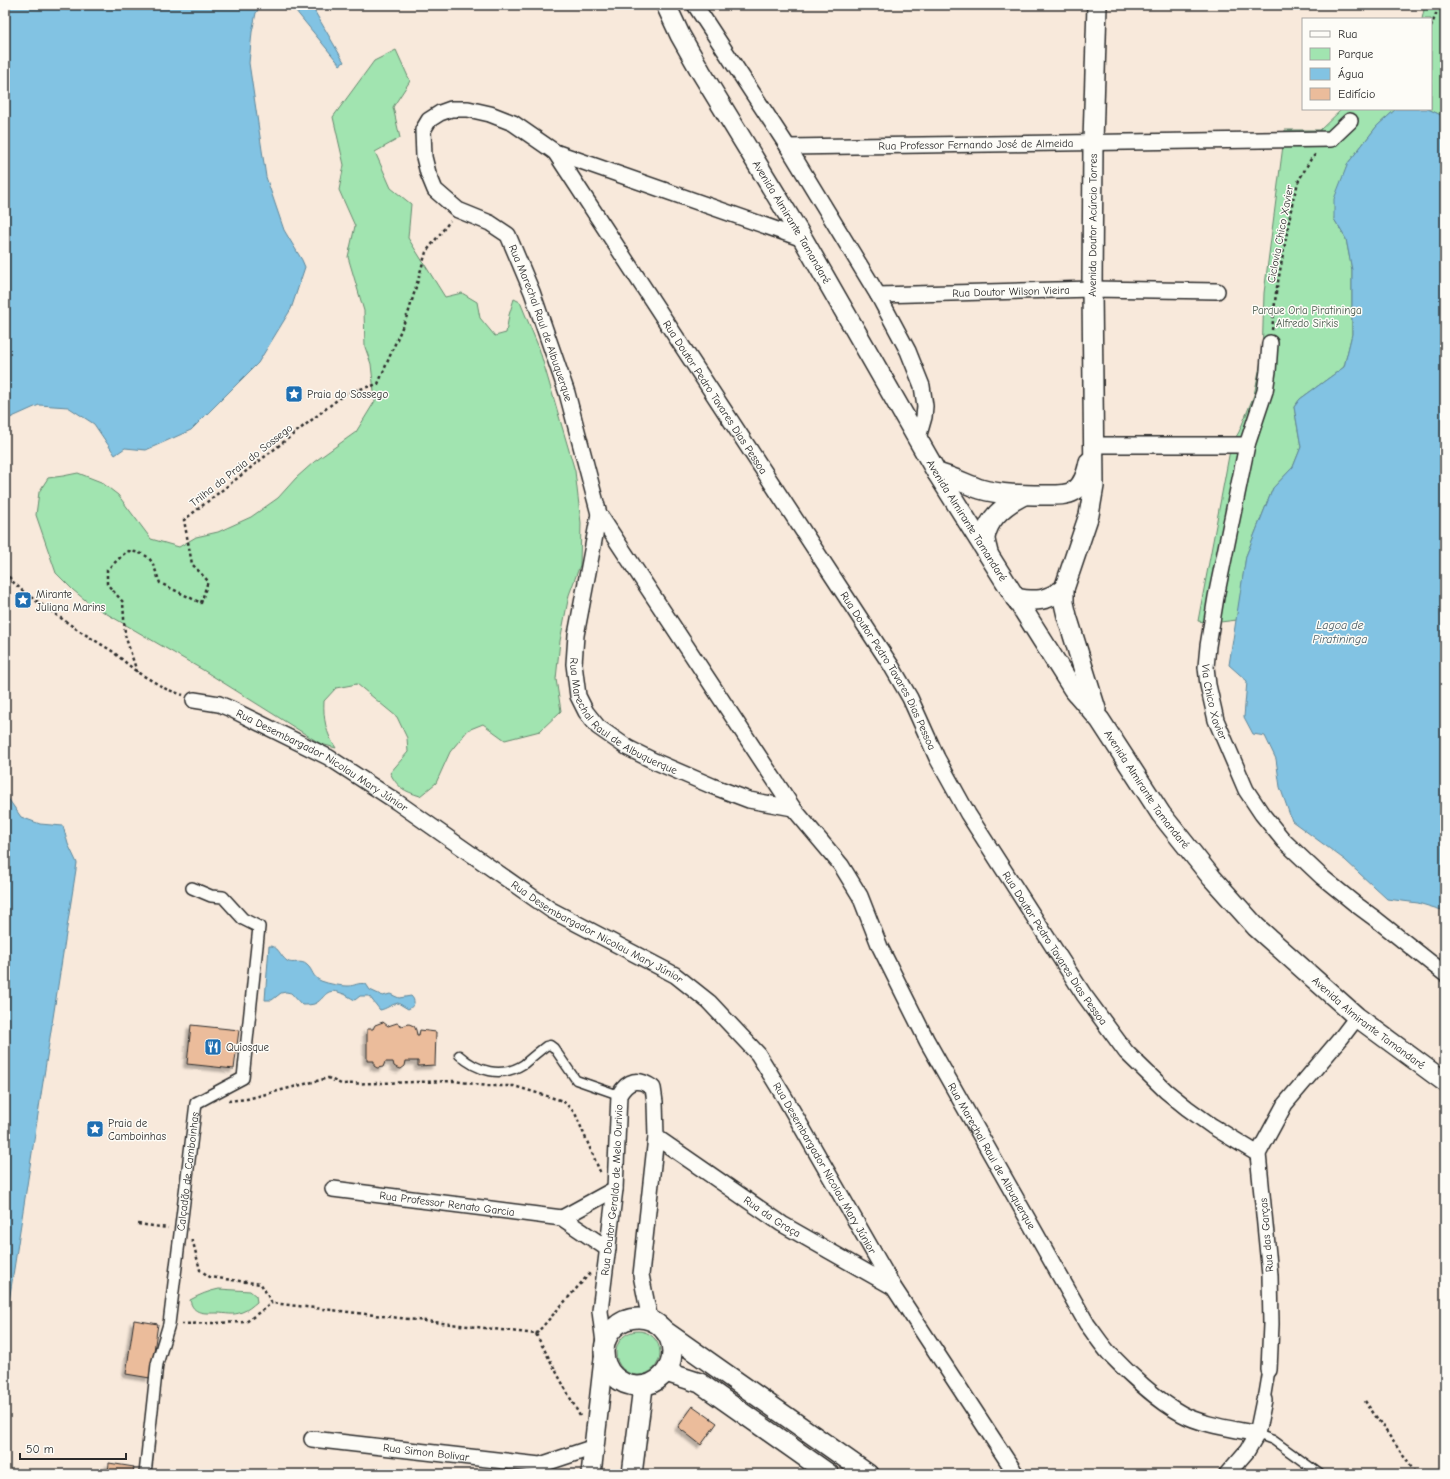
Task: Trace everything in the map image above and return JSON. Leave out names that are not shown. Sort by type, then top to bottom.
[{"type":"street","name":"Avenida Almirante Tamandaré","points":[[666,5],[680,35],[701,72],[803,239],[937,472],[1015,598],[1074,689],[1100,720],[1161,814],[1212,878],[1256,927],[1357,1017],[1443,1077]]},
{"type":"street","points":[[694,5],[788,147],[878,295],[908,351],[922,386],[925,406],[924,417],[918,438]]},
{"type":"street","name":"Avenida Doutor Acúrcio Torres","points":[[1097,5],[1093,142],[1092,289],[1094,486],[1089,514],[1064,589],[1064,603],[1100,720]]},
{"type":"street","name":"Rua Marechal Raul de Albuquerque","points":[[803,239],[555,152],[513,123],[490,114],[468,109],[451,109],[440,113],[429,120],[424,130],[424,157],[428,173],[435,190],[458,210],[490,223],[508,235],[532,292],[566,392],[599,514],[793,808],[841,865],[860,896],[880,947],[927,1041],[1087,1324],[1109,1352],[1151,1391],[1183,1415],[1207,1423],[1256,1434]]},
{"type":"street","points":[[1331,139],[1350,121]]},
{"type":"street","name":"Rua Professor Fernando José de Almeida","points":[[788,147],[1331,139]]},
{"type":"street","name":"Rua Doutor Pedro Tavares Dias Pessoa","points":[[555,152],[892,667],[910,698],[938,758],[968,814],[1084,995],[1126,1052],[1166,1091],[1212,1126],[1258,1154]]},
{"type":"street","name":"Rua Doutor Wilson Vieira","points":[[878,295],[1092,289],[1216,291]]},
{"type":"street","name":"Via Chico Xavier","points":[[1270,343],[1265,391],[1247,445],[1216,597],[1208,646],[1206,667],[1208,685],[1216,720],[1246,790],[1262,814],[1284,841],[1322,877],[1445,974]]},
{"type":"street","points":[[1093,445],[1247,445]]},
{"type":"street","name":"Avenida Doutor Acúrcio Torres","points":[[937,472],[989,491],[1024,495],[1054,495],[1068,493],[1074,491],[1081,485],[1087,472],[1093,445]]},
{"type":"street","points":[[988,553],[985,538],[987,530],[993,520],[1009,503],[1024,495]]},
{"type":"street","points":[[1054,495],[1075,507],[1081,520],[1082,538]]},
{"type":"street","name":"Rua Marechal Raul de Albuquerque","points":[[599,514],[576,635],[574,664],[578,696],[586,712],[598,727],[628,748],[654,761],[748,800],[793,808]]},
{"type":"street","points":[[1015,598],[1031,601],[1042,600],[1054,596],[1064,589]]},
{"type":"street","name":"Rua Desembargador Nicolau Mary Júnior","points":[[194,700],[219,704],[231,709],[328,757],[397,802],[551,910],[675,975],[709,1002],[758,1054],[785,1098],[894,1288],[1016,1474]]},
{"type":"street","name":"Calçadão de Camboinhas","points":[[145,1474],[157,1364],[169,1324],[196,1103],[243,1078],[259,927],[243,919],[222,897],[211,896],[192,888]]},
{"type":"street","points":[[1258,1154],[1285,1104],[1357,1017]]},
{"type":"street","name":"Rua Doutor Geraldo de Melo Ourivio","points":[[592,1474],[604,1351],[600,1311],[608,1251],[619,1095],[626,1085],[636,1082],[646,1083],[653,1088],[655,1102],[656,1137],[641,1275],[650,1320]]},
{"type":"street","name":"Rua da Graça","points":[[656,1137],[782,1224],[894,1288]]},
{"type":"street","name":"Rua das Garças","points":[[1226,1474],[1247,1451],[1256,1434],[1269,1370],[1271,1324],[1270,1275],[1258,1154]]},
{"type":"street","name":"Rua Professor Renato Garcia","points":[[332,1189],[562,1218],[608,1251]]},
{"type":"street","points":[[562,1218],[612,1191]]},
{"type":"street","points":[[665,1331],[670,1341],[672,1352],[671,1362],[666,1372],[660,1379],[643,1387],[632,1387],[622,1384],[611,1373],[604,1351],[612,1329],[620,1322],[630,1319],[640,1318],[650,1320],[658,1324],[665,1331],[868,1474]]},
{"type":"street","points":[[666,1372],[700,1383],[818,1471]]},
{"type":"street","points":[[632,1474],[643,1387]]},
{"type":"street","name":"Rua Simon Bolivar","points":[[312,1439],[540,1465],[595,1445]]},
{"type":"street","name":"Rua Simon Bolivar","points":[[540,1465],[553,1474]]},
{"type":"lane","points":[[459,1055],[468,1063],[486,1071],[501,1071],[515,1068],[523,1064],[546,1046],[550,1045],[554,1048],[576,1080],[619,1095]]},
{"type":"lane","points":[[1256,1434],[1273,1440],[1320,1474]]},
{"type":"path","points":[[1432,24],[1436,14],[1437,5]]},
{"type":"path","name":"Ciclovia Chico Xavier","points":[[1270,343],[1276,293],[1293,199],[1299,180],[1311,159],[1331,139]]},
{"type":"path","name":"Trilha da Praia do Sossego","points":[[137,672],[126,635],[123,602],[106,584],[107,570],[127,551],[139,552],[151,559],[160,583],[201,603],[208,581],[192,564],[184,520],[346,393],[378,384],[409,311],[426,252],[458,210]]},
{"type":"path","points":[[5,572],[14,584],[25,593],[112,652],[137,672],[166,689],[194,700]]},
{"type":"path","points":[[225,1101],[247,1099],[328,1078],[341,1084],[455,1081],[487,1086],[514,1086],[563,1101],[575,1113],[612,1191]]},
{"type":"path","points":[[138,1224],[181,1230],[193,1242],[200,1270],[210,1277],[262,1284],[272,1303]]},
{"type":"path","points":[[536,1334],[608,1251]]},
{"type":"path","points":[[169,1324],[246,1322],[272,1303],[536,1334]]},
{"type":"path","points":[[536,1334],[595,1445]]},
{"type":"path","points":[[1365,1401],[1416,1474]]},
{"type":"green space","points":[[1425,5],[1445,5],[1445,117],[1430,110],[1432,110],[1432,18],[1422,18]]},
{"type":"green space","points":[[396,50],[410,81],[393,107],[400,138],[375,152],[391,188],[411,204],[408,238],[445,297],[462,293],[477,302],[480,318],[495,336],[506,333],[509,315],[514,299],[520,302],[539,348],[575,471],[581,523],[580,565],[569,595],[560,641],[556,679],[561,711],[540,731],[505,740],[483,724],[468,730],[450,752],[436,783],[420,796],[399,786],[390,773],[408,752],[407,738],[397,717],[357,684],[336,688],[324,701],[326,726],[336,748],[321,744],[203,670],[90,604],[56,573],[36,515],[39,492],[48,478],[78,473],[101,482],[118,495],[151,539],[179,547],[196,537],[218,532],[251,517],[278,498],[296,478],[314,462],[356,432],[375,401],[371,364],[365,347],[364,311],[348,257],[355,226],[339,190],[344,165],[333,117],[374,61]]},
{"type":"green space","name":"Parque Orla Piratininga Alfredo Sirkis","points":[[1341,110],[1395,110],[1377,126],[1348,163],[1334,219],[1346,239],[1352,270],[1352,334],[1344,367],[1300,399],[1294,407],[1301,447],[1293,467],[1273,488],[1246,556],[1237,620],[1212,623],[1198,621],[1231,445],[1239,432],[1254,395],[1262,357],[1264,293],[1285,130],[1320,130]]},
{"type":"green space","points":[[219,1289],[250,1291],[256,1296],[257,1302],[250,1308],[236,1314],[204,1313],[197,1311],[194,1308],[190,1300],[204,1293]]},
{"type":"green space","points":[[634,1331],[642,1331],[654,1337],[660,1349],[660,1357],[654,1369],[642,1375],[634,1375],[622,1369],[616,1357],[616,1349],[622,1337]]},
{"type":"water","points":[[5,5],[261,5],[256,13],[252,32],[249,63],[266,177],[284,230],[305,267],[291,309],[258,363],[191,430],[146,450],[125,448],[115,455],[94,424],[68,407],[39,405],[10,418],[5,422]]},
{"type":"water","points":[[291,5],[311,5],[344,62],[340,65]]},
{"type":"water","name":"Lagoa de Piratininga","points":[[1395,110],[1430,110],[1445,117],[1445,911],[1418,903],[1387,899],[1345,860],[1292,821],[1280,787],[1276,759],[1265,736],[1253,734],[1244,717],[1247,681],[1229,665],[1246,556],[1273,488],[1293,467],[1301,447],[1294,407],[1300,399],[1344,367],[1352,334],[1352,270],[1346,239],[1334,219],[1334,199],[1348,163],[1377,126]]},
{"type":"water","points":[[5,794],[21,817],[40,824],[63,826],[68,844],[77,863],[5,1327]]},
{"type":"water","points":[[269,946],[275,947],[289,962],[305,963],[316,978],[321,981],[345,986],[361,983],[366,984],[370,990],[383,996],[390,994],[399,998],[411,996],[414,1003],[408,1009],[398,1003],[380,1010],[369,996],[360,996],[355,1000],[345,994],[331,991],[318,1002],[311,1005],[302,1005],[291,993],[286,992],[281,993],[272,1000],[265,1000]]},
{"type":"building","points":[[383,1022],[388,1026],[397,1023],[402,1026],[409,1024],[414,1026],[417,1035],[419,1035],[420,1030],[436,1032],[435,1065],[418,1066],[418,1061],[406,1061],[405,1066],[401,1069],[394,1066],[393,1062],[385,1062],[383,1067],[377,1068],[374,1066],[374,1061],[367,1061],[367,1029],[373,1029],[375,1025]]},
{"type":"building","name":"Quiosque","points":[[191,1025],[239,1030],[234,1069],[187,1064]]},
{"type":"building","points":[[134,1320],[158,1324],[150,1378],[126,1374]]},
{"type":"building","points":[[693,1406],[717,1423],[701,1445],[678,1427]]},
{"type":"building","points":[[109,1463],[134,1467],[133,1474],[108,1474]]},
{"type":"place","name":"Praia do Sossego","points":[[294,394]]},
{"type":"place","name":"Mirante Juliana Marins","points":[[23,600]]},
{"type":"place","name":"Quiosque","points":[[213,1047]]},
{"type":"place","name":"Praia de Camboinhas","points":[[95,1129]]}]
